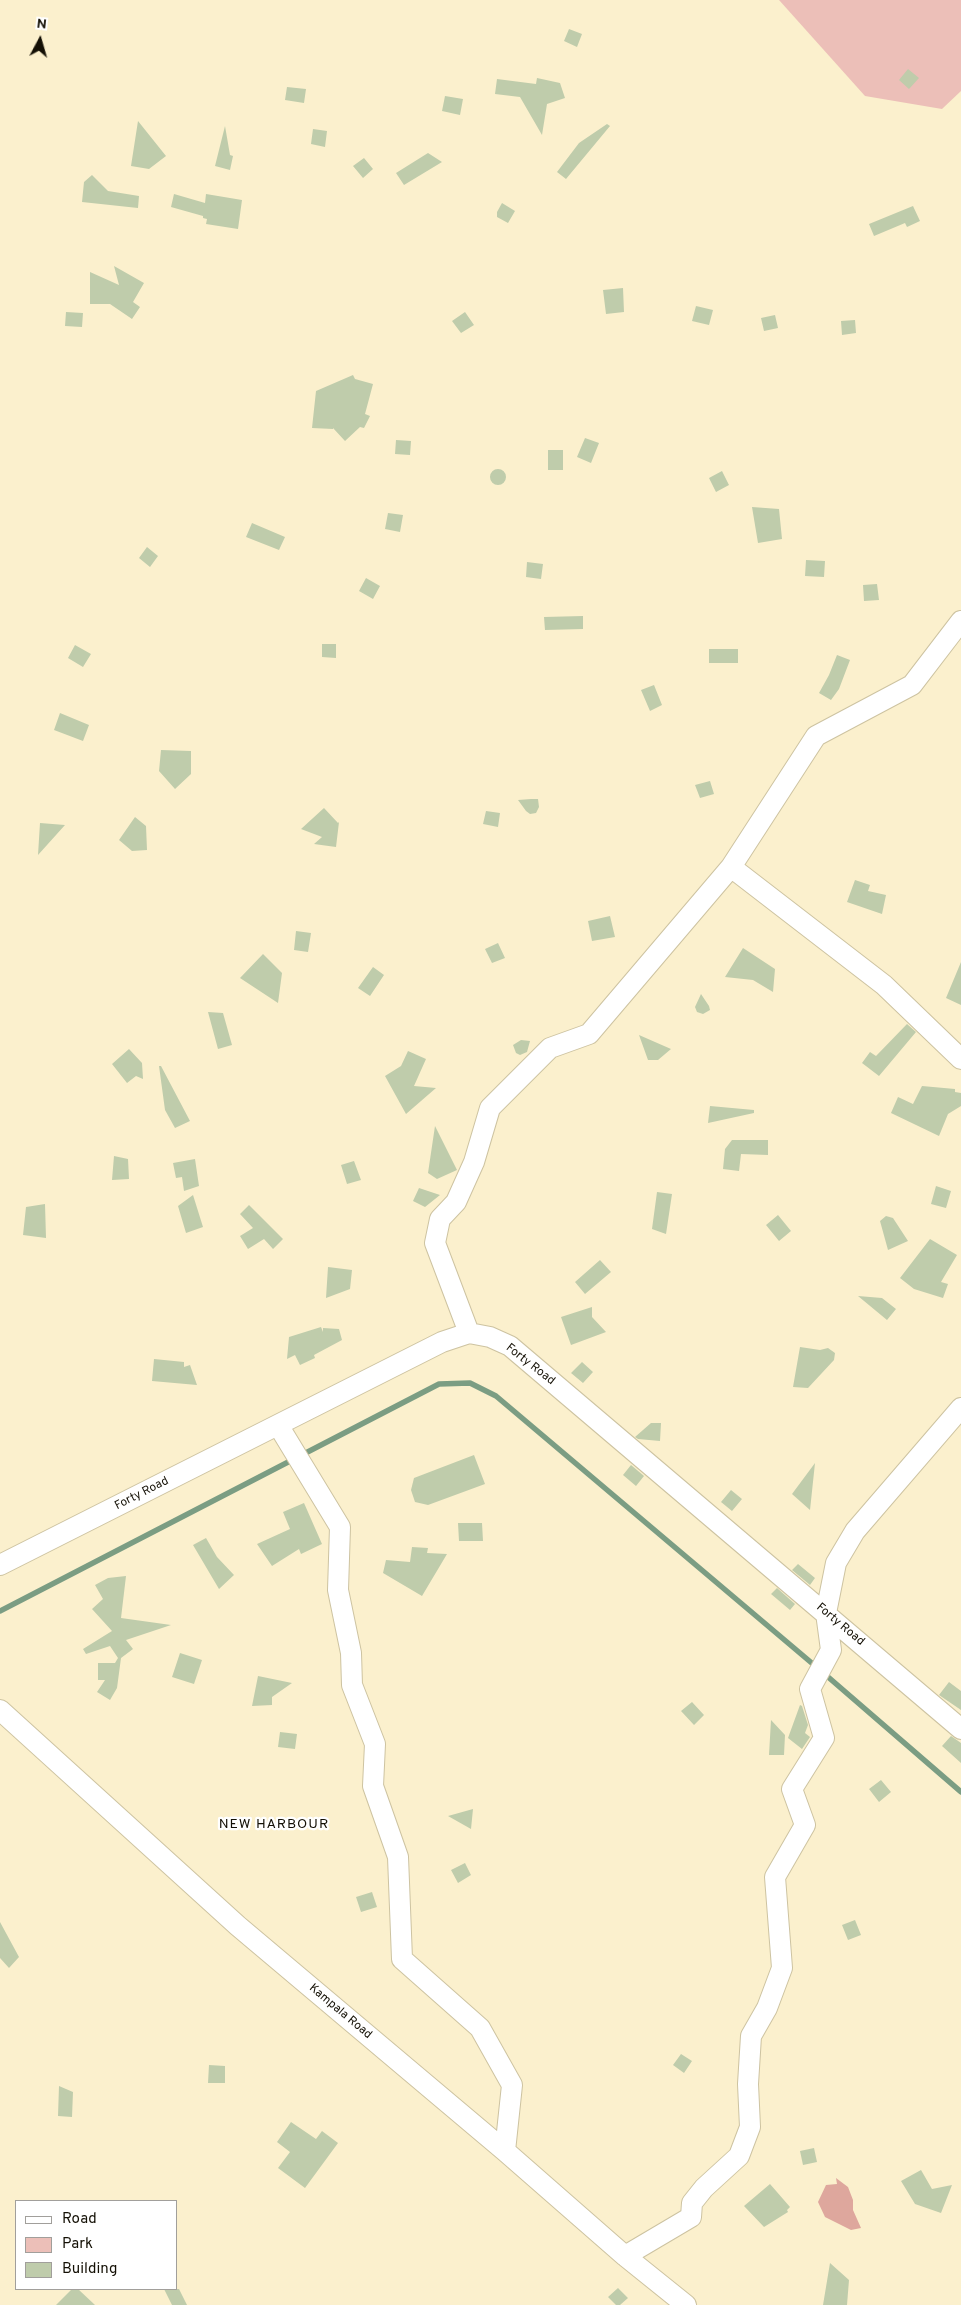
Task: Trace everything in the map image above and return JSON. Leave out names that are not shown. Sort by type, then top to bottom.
[{"type":"street","points":[[469,1333],[435,1243],[440,1219],[456,1202],[474,1162],[490,1108],[550,1048],[589,1034],[731,867],[816,736],[912,685],[961,621]]},
{"type":"street","points":[[731,867],[884,985],[961,1059]]},
{"type":"street","name":"Forty Road","points":[[0,1566],[442,1342],[469,1333],[490,1337],[510,1346],[961,1729]]},
{"type":"street","points":[[625,2256],[692,2217],[692,2203],[704,2188],[738,2156],[750,2127],[748,2084],[751,2036],[767,2008],[782,1968],[775,1877],[805,1826],[792,1789],[824,1738],[810,1689],[830,1650],[826,1613],[836,1563],[855,1530],[961,1408]]},
{"type":"street","points":[[278,1425],[340,1527],[338,1590],[351,1653],[352,1684],[375,1744],[373,1786],[398,1857],[402,1959],[480,2028],[512,2085],[505,2151]]},
{"type":"street","name":"Kampala Road","points":[[0,1710],[238,1926],[505,2151],[625,2256],[686,2305]]},
{"type":"green space","points":[[779,0],[961,0],[961,91],[942,109],[865,96]]},
{"type":"shaded area","points":[[836,2178],[848,2187],[853,2200],[853,2210],[861,2228],[851,2230],[825,2217],[818,2202],[826,2185],[837,2184]]},
{"type":"building","points":[[569,29],[582,34],[577,47],[564,41]]},
{"type":"building","points":[[908,69],[919,78],[909,89],[899,80]]},
{"type":"building","points":[[537,78],[560,83],[565,98],[547,104],[542,135],[520,97],[495,94],[497,79],[536,84]]},
{"type":"building","points":[[287,87],[306,89],[304,103],[285,100]]},
{"type":"building","points":[[445,96],[463,99],[460,115],[442,111]]},
{"type":"building","points":[[138,121],[166,156],[149,169],[131,166]]},
{"type":"building","points":[[607,124],[610,126],[566,179],[557,172],[579,143]]},
{"type":"building","points":[[225,126],[230,155],[233,156],[230,170],[215,166]]},
{"type":"building","points":[[313,129],[327,131],[325,147],[311,144]]},
{"type":"building","points":[[428,153],[442,162],[404,185],[396,173]]},
{"type":"building","points":[[364,158],[373,169],[363,178],[353,166]]},
{"type":"building","points":[[92,175],[108,191],[139,196],[138,208],[82,202],[84,182]]},
{"type":"building","points":[[174,194],[205,203],[206,194],[242,200],[238,229],[206,224],[207,219],[203,218],[203,216],[171,207]]},
{"type":"building","points":[[502,203],[515,211],[508,223],[497,217],[497,212]]},
{"type":"building","points":[[913,206],[920,221],[907,227],[905,223],[874,236],[869,224]]},
{"type":"building","points":[[114,266],[144,283],[133,302],[140,307],[132,319],[110,304],[90,304],[90,272],[119,285]]},
{"type":"building","points":[[623,288],[624,312],[606,314],[603,290]]},
{"type":"building","points":[[696,306],[713,310],[709,325],[692,321]]},
{"type":"building","points":[[66,312],[83,313],[82,327],[65,326]]},
{"type":"building","points":[[465,312],[474,325],[461,333],[452,321]]},
{"type":"building","points":[[775,315],[778,328],[764,331],[761,318]]},
{"type":"building","points":[[855,320],[856,333],[842,335],[841,321]]},
{"type":"building","points":[[353,375],[355,379],[373,384],[365,414],[370,416],[364,428],[360,427],[345,441],[333,428],[312,428],[316,391]]},
{"type":"building","points":[[585,438],[599,443],[591,463],[577,457]]},
{"type":"building","points":[[396,440],[411,441],[410,455],[395,454]]},
{"type":"building","points":[[548,450],[563,450],[563,470],[548,470]]},
{"type":"building","points":[[498,469],[506,477],[498,485],[490,477]]},
{"type":"building","points":[[722,471],[729,485],[716,492],[709,478]]},
{"type":"building","points":[[752,507],[779,509],[782,539],[758,543]]},
{"type":"building","points":[[388,513],[403,515],[400,532],[385,529]]},
{"type":"building","points":[[252,523],[285,537],[279,550],[246,537]]},
{"type":"building","points":[[147,547],[158,556],[150,567],[139,558]]},
{"type":"building","points":[[806,560],[825,561],[824,577],[805,576]]},
{"type":"building","points":[[527,562],[543,564],[541,579],[526,577]]},
{"type":"building","points":[[366,578],[380,586],[373,599],[359,591]]},
{"type":"building","points":[[877,584],[879,600],[864,601],[863,585]]},
{"type":"building","points":[[583,616],[583,629],[545,630],[544,617]]},
{"type":"building","points":[[322,644],[336,644],[336,658],[322,657]]},
{"type":"building","points":[[75,645],[91,654],[83,667],[68,658]]},
{"type":"building","points":[[709,649],[738,649],[738,663],[709,663]]},
{"type":"building","points":[[837,655],[850,660],[839,689],[831,700],[819,693]]},
{"type":"building","points":[[654,685],[662,705],[650,711],[641,690]]},
{"type":"building","points":[[60,713],[89,725],[83,741],[54,730]]},
{"type":"building","points":[[161,750],[191,751],[191,774],[175,789],[159,771]]},
{"type":"building","points":[[710,781],[714,794],[700,798],[695,785]]},
{"type":"building","points":[[538,799],[539,807],[536,813],[530,814],[518,800]]},
{"type":"building","points":[[324,808],[339,822],[336,847],[314,844],[322,837],[301,829]]},
{"type":"building","points":[[486,811],[500,813],[498,827],[483,824]]},
{"type":"building","points":[[135,817],[146,826],[147,850],[132,851],[119,840]]},
{"type":"building","points":[[40,823],[65,825],[38,855]]},
{"type":"building","points":[[855,880],[870,885],[868,891],[886,895],[882,914],[847,902]]},
{"type":"building","points":[[610,916],[615,937],[592,941],[588,921]]},
{"type":"building","points":[[296,931],[311,933],[308,952],[294,950]]},
{"type":"building","points":[[498,943],[505,958],[492,963],[485,949]]},
{"type":"building","points":[[743,948],[775,969],[773,992],[753,980],[725,977]]},
{"type":"building","points":[[263,954],[282,973],[278,1003],[240,978]]},
{"type":"building","points":[[961,962],[961,1005],[946,998]]},
{"type":"building","points":[[373,967],[384,975],[370,996],[358,988]]},
{"type":"building","points":[[701,994],[710,1010],[703,1014],[697,1012],[695,1007]]},
{"type":"building","points":[[208,1012],[223,1013],[232,1045],[218,1049]]},
{"type":"building","points":[[907,1024],[916,1032],[879,1076],[862,1063],[870,1052],[876,1056]]},
{"type":"building","points":[[639,1035],[671,1049],[658,1060],[648,1060]]},
{"type":"building","points":[[521,1040],[530,1041],[527,1052],[520,1055],[516,1053],[513,1045]]},
{"type":"building","points":[[129,1049],[142,1063],[143,1079],[136,1076],[127,1083],[112,1064]]},
{"type":"building","points":[[408,1051],[426,1059],[414,1086],[436,1088],[406,1114],[385,1076],[401,1066]]},
{"type":"building","points":[[159,1066],[161,1066],[190,1121],[175,1128],[165,1110]]},
{"type":"building","points":[[922,1086],[955,1089],[955,1092],[961,1093],[961,1106],[948,1114],[939,1136],[891,1113],[898,1097],[913,1104]]},
{"type":"building","points":[[710,1106],[754,1110],[754,1113],[708,1123]]},
{"type":"building","points":[[435,1126],[457,1170],[437,1179],[428,1173]]},
{"type":"building","points":[[732,1140],[768,1140],[768,1155],[741,1154],[739,1171],[723,1169],[725,1149]]},
{"type":"building","points":[[114,1156],[128,1159],[129,1179],[112,1180]]},
{"type":"building","points":[[195,1159],[199,1186],[184,1191],[182,1177],[176,1178],[173,1163]]},
{"type":"building","points":[[354,1161],[361,1180],[347,1184],[341,1165]]},
{"type":"building","points":[[936,1186],[951,1191],[946,1208],[931,1204]]},
{"type":"building","points":[[419,1188],[440,1195],[425,1207],[413,1201]]},
{"type":"building","points":[[657,1192],[672,1194],[666,1234],[652,1229]]},
{"type":"building","points":[[193,1195],[203,1227],[186,1233],[178,1206]]},
{"type":"building","points":[[45,1204],[46,1238],[23,1235],[26,1207]]},
{"type":"building","points":[[249,1205],[283,1239],[273,1249],[264,1239],[248,1249],[240,1236],[253,1228],[240,1214]]},
{"type":"building","points":[[778,1215],[791,1231],[779,1241],[766,1225]]},
{"type":"building","points":[[886,1216],[893,1218],[908,1241],[888,1250],[880,1221]]},
{"type":"building","points":[[930,1239],[957,1255],[941,1282],[948,1284],[943,1298],[914,1289],[900,1278]]},
{"type":"building","points":[[600,1260],[611,1272],[585,1294],[575,1282]]},
{"type":"building","points":[[328,1267],[352,1270],[350,1289],[326,1298]]},
{"type":"building","points":[[858,1296],[882,1298],[896,1309],[887,1320]]},
{"type":"building","points":[[592,1307],[592,1317],[606,1332],[571,1345],[561,1317]]},
{"type":"building","points":[[321,1327],[323,1332],[323,1328],[339,1329],[342,1340],[314,1355],[315,1358],[300,1365],[295,1355],[287,1359],[289,1337]]},
{"type":"building","points":[[800,1347],[820,1350],[828,1348],[835,1353],[834,1360],[808,1388],[793,1387]]},
{"type":"building","points":[[154,1359],[184,1362],[184,1367],[190,1365],[197,1385],[152,1381]]},
{"type":"building","points":[[582,1362],[593,1372],[583,1383],[571,1373]]},
{"type":"building","points":[[651,1423],[661,1423],[660,1441],[638,1439],[635,1437]]},
{"type":"building","points":[[474,1455],[485,1484],[428,1505],[415,1502],[411,1490],[414,1478]]},
{"type":"building","points":[[815,1463],[810,1510],[792,1494]]},
{"type":"building","points":[[631,1465],[644,1476],[636,1486],[623,1475]]},
{"type":"building","points":[[731,1490],[742,1499],[732,1511],[721,1502]]},
{"type":"building","points":[[304,1503],[322,1544],[301,1554],[299,1549],[272,1566],[257,1544],[290,1529],[283,1512]]},
{"type":"building","points":[[458,1523],[482,1523],[483,1541],[459,1541]]},
{"type":"building","points":[[206,1538],[217,1557],[234,1575],[219,1589],[193,1545]]},
{"type":"building","points":[[412,1547],[428,1548],[427,1553],[447,1554],[422,1596],[383,1573],[386,1560],[410,1562]]},
{"type":"building","points":[[798,1564],[815,1578],[810,1585],[792,1570]]},
{"type":"building","points":[[126,1576],[121,1618],[171,1625],[126,1640],[133,1649],[121,1658],[117,1688],[110,1700],[97,1692],[105,1680],[98,1680],[98,1663],[115,1663],[118,1658],[110,1646],[86,1654],[83,1649],[112,1631],[92,1609],[103,1599],[95,1585],[108,1578]]},
{"type":"building","points":[[777,1588],[795,1604],[790,1610],[771,1594]]},
{"type":"building","points":[[180,1653],[202,1660],[194,1684],[172,1677]]},
{"type":"building","points":[[258,1676],[292,1683],[272,1697],[272,1705],[252,1706]]},
{"type":"building","points":[[949,1682],[961,1691],[961,1710],[939,1695]]},
{"type":"building","points":[[692,1702],[704,1715],[694,1725],[681,1711]]},
{"type":"building","points":[[800,1705],[808,1725],[805,1733],[810,1737],[802,1749],[788,1738]]},
{"type":"building","points":[[771,1720],[785,1735],[784,1755],[769,1755]]},
{"type":"building","points":[[280,1732],[297,1734],[295,1749],[278,1747]]},
{"type":"building","points":[[951,1736],[961,1743],[961,1763],[942,1746]]},
{"type":"building","points":[[881,1780],[891,1792],[879,1802],[869,1789]]},
{"type":"building","points":[[473,1809],[471,1829],[448,1816]]},
{"type":"building","points":[[465,1863],[471,1875],[458,1883],[451,1870]]},
{"type":"building","points":[[372,1892],[377,1907],[361,1912],[356,1897]]},
{"type":"building","points":[[855,1920],[861,1935],[848,1940],[842,1925]]},
{"type":"building","points":[[0,1922],[19,1957],[9,1968],[0,1958]]},
{"type":"building","points":[[681,2054],[692,2061],[684,2073],[673,2065]]},
{"type":"building","points":[[209,2065],[225,2066],[225,2083],[208,2083]]},
{"type":"building","points":[[59,2086],[73,2092],[72,2117],[58,2116]]},
{"type":"building","points":[[291,2122],[316,2139],[322,2131],[338,2143],[305,2188],[278,2168],[290,2152],[277,2142]]},
{"type":"building","points":[[814,2148],[817,2162],[803,2165],[800,2151]]},
{"type":"building","points":[[921,2170],[932,2189],[952,2185],[941,2213],[915,2204],[901,2181]]},
{"type":"building","points":[[770,2184],[790,2207],[787,2210],[788,2212],[764,2227],[744,2206]]},
{"type":"building","points":[[830,2263],[849,2280],[847,2305],[823,2305]]},
{"type":"building","points":[[618,2288],[628,2298],[620,2305],[616,2305],[608,2297]]},
{"type":"building","points":[[179,2289],[187,2305],[172,2305],[164,2290]]},
{"type":"building","points":[[71,2290],[79,2290],[95,2305],[56,2305]]},
{"type":"waterway","points":[[0,1611],[439,1384],[470,1383],[496,1396],[961,1792]]},
{"type":"district","name":"NEW HARBOUR","points":[[274,1825]]}]
